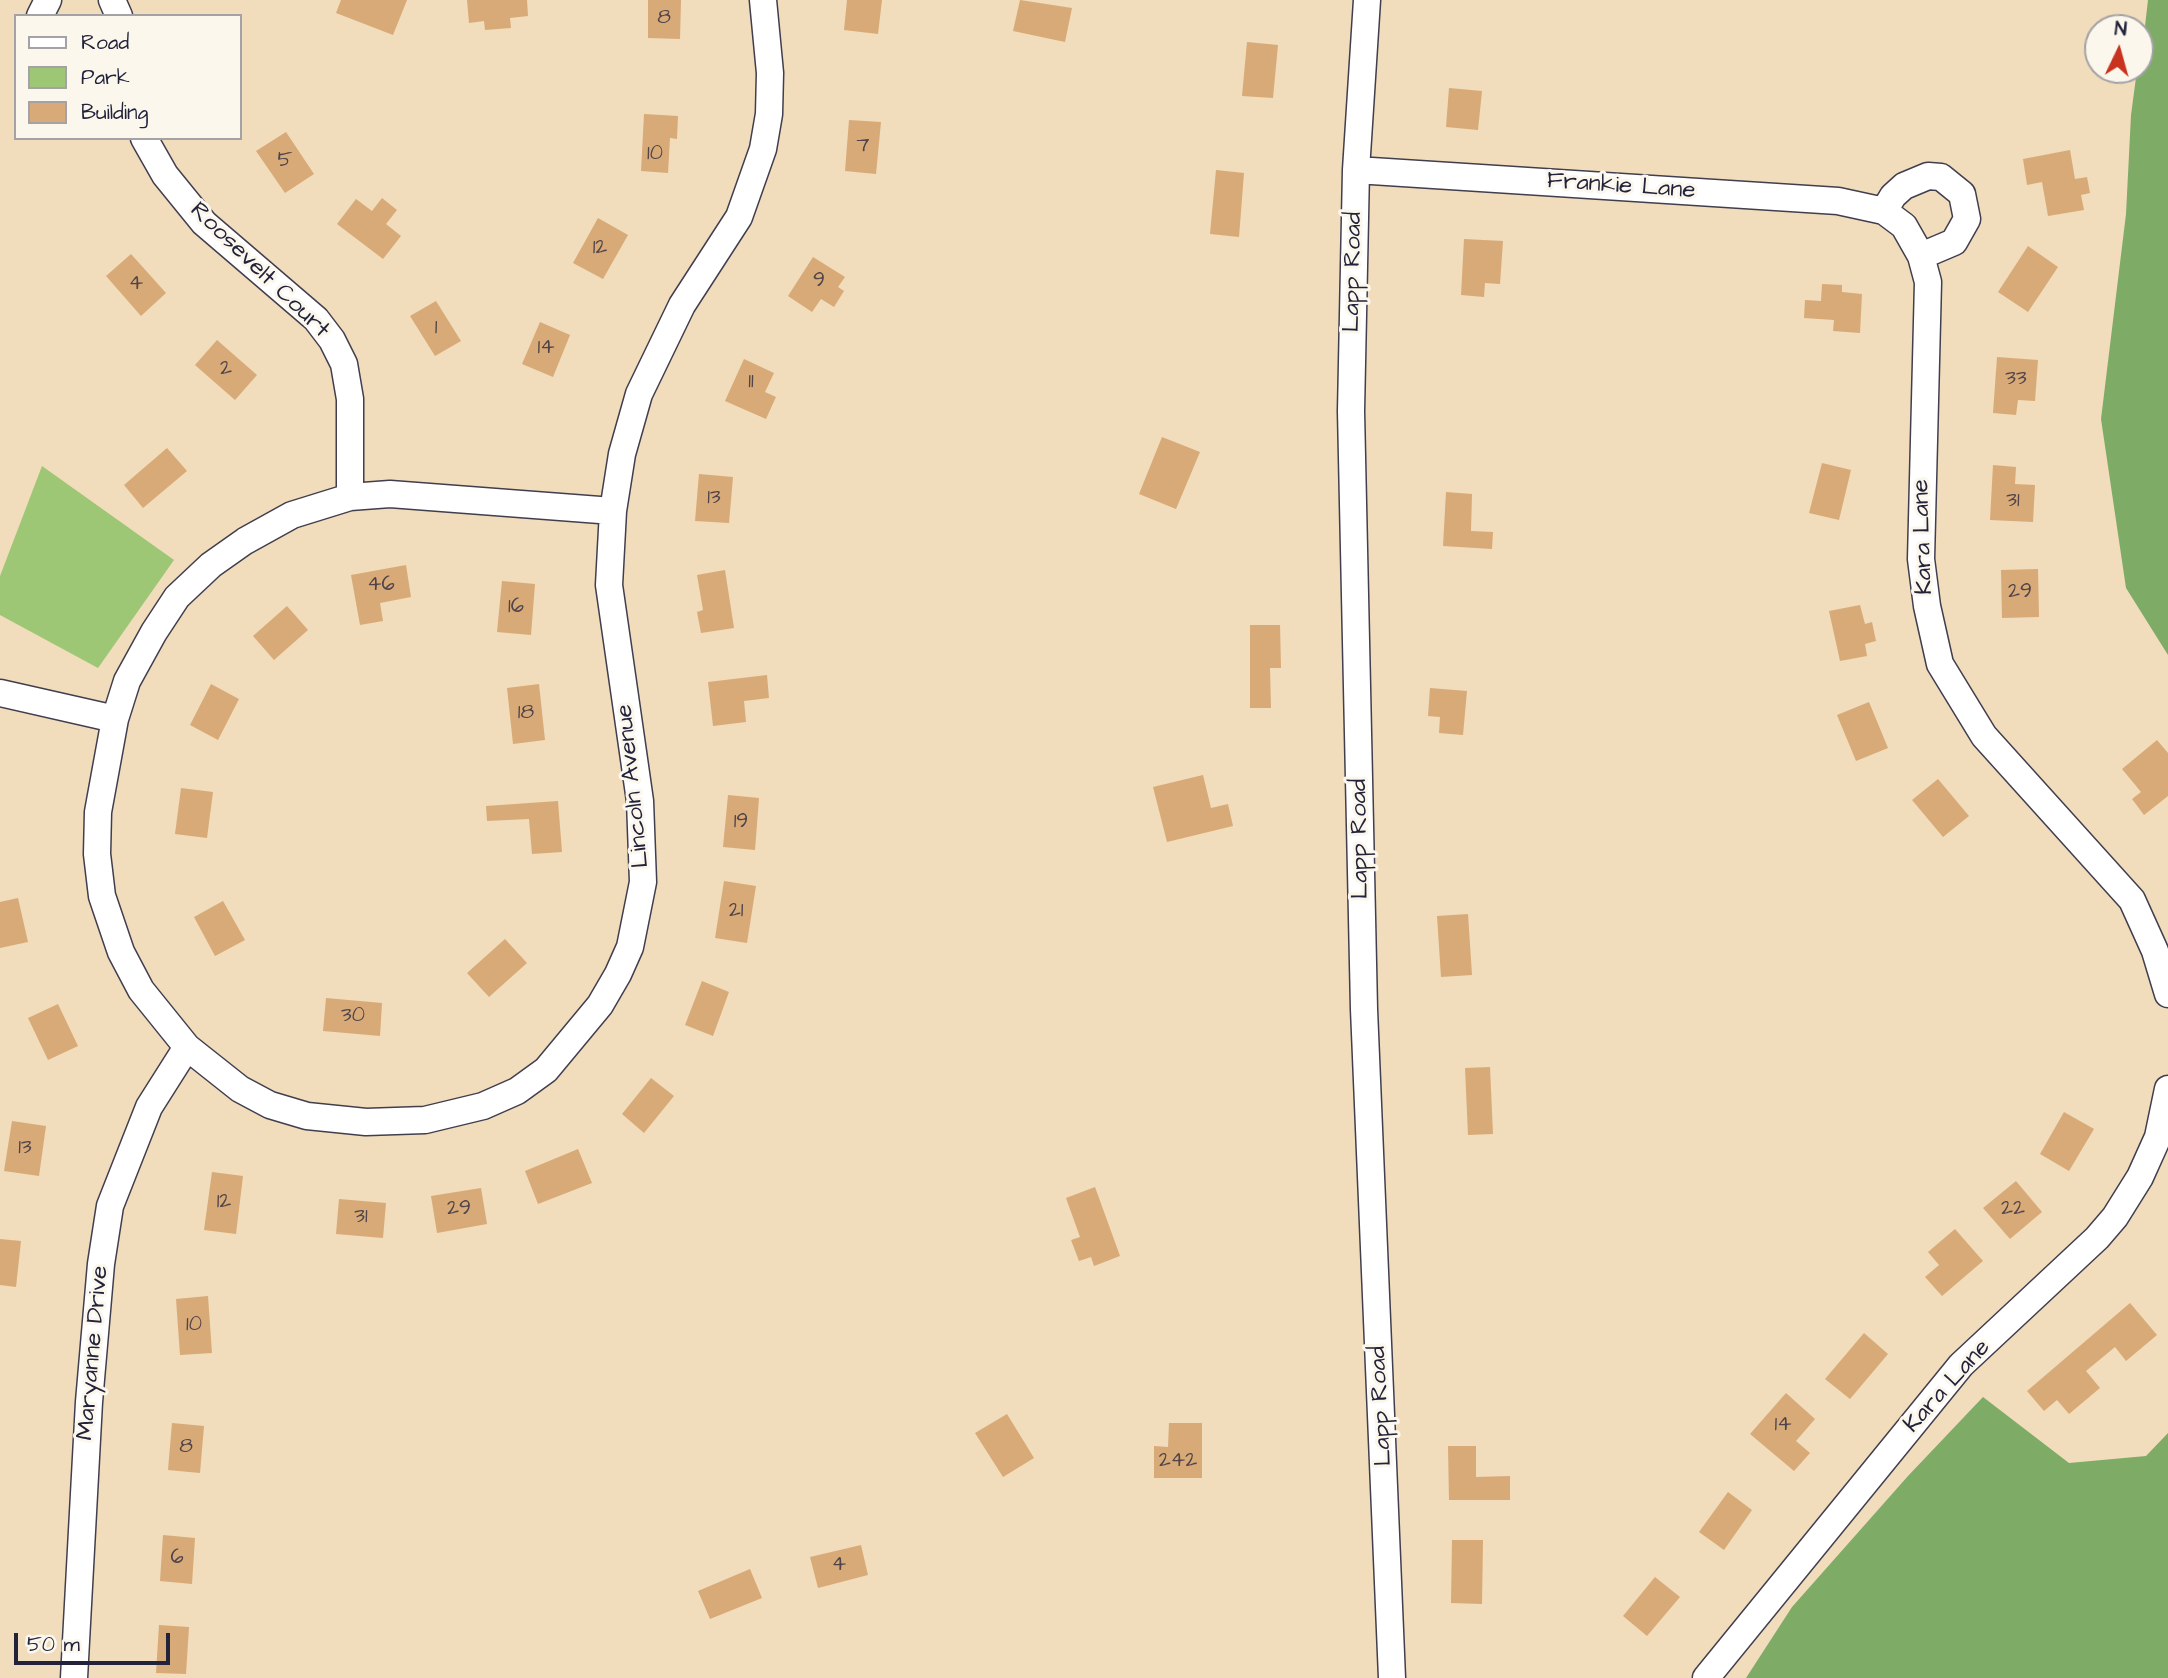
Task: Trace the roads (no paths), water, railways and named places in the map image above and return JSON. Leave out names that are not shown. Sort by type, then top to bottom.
[{"type":"street","name":"Lincoln Avenue","points":[[613,510],[390,494],[350,497],[292,516],[245,541],[211,565],[177,597],[154,632],[127,681],[115,719],[98,812],[97,855],[102,896],[121,952],[141,990],[187,1047],[240,1090],[270,1105],[307,1116],[366,1122],[425,1120],[483,1105],[517,1091],[546,1070],[600,1005],[630,947],[643,882],[640,801],[609,585],[613,510],[622,454],[639,394],[682,305],[739,218],[763,149],[769,114],[770,73],[763,0]]},
{"type":"street","name":"Lapp Road","points":[[1367,0],[1356,170],[1351,411],[1378,1505],[1392,1678]]},
{"type":"street","name":"Roosevelt Court","points":[[145,140],[165,175],[204,223],[316,319],[332,340],[344,364],[350,399],[350,497]]},
{"type":"street","name":"Frankie Lane","points":[[1356,170],[1838,201],[1884,211]]},
{"type":"street","points":[[1884,211],[1893,196],[1904,186],[1928,176],[1941,177],[1962,194],[1967,219],[1962,232],[1954,242],[1921,256]]},
{"type":"street","name":"Kara Lane","points":[[1884,211],[1904,226],[1921,256],[1928,282],[1921,559],[1927,606],[1940,664],[1984,736],[2132,900],[2155,951],[2168,994]]},
{"type":"street","points":[[0,693],[115,719]]},
{"type":"street","name":"Maryanne Drive","points":[[74,1678],[89,1402],[101,1264],[110,1206],[149,1107],[187,1047]]},
{"type":"street","name":"Kara Lane","points":[[1706,1678],[1961,1366],[2098,1238],[2115,1217],[2140,1177],[2158,1137],[2168,1090]]}]
